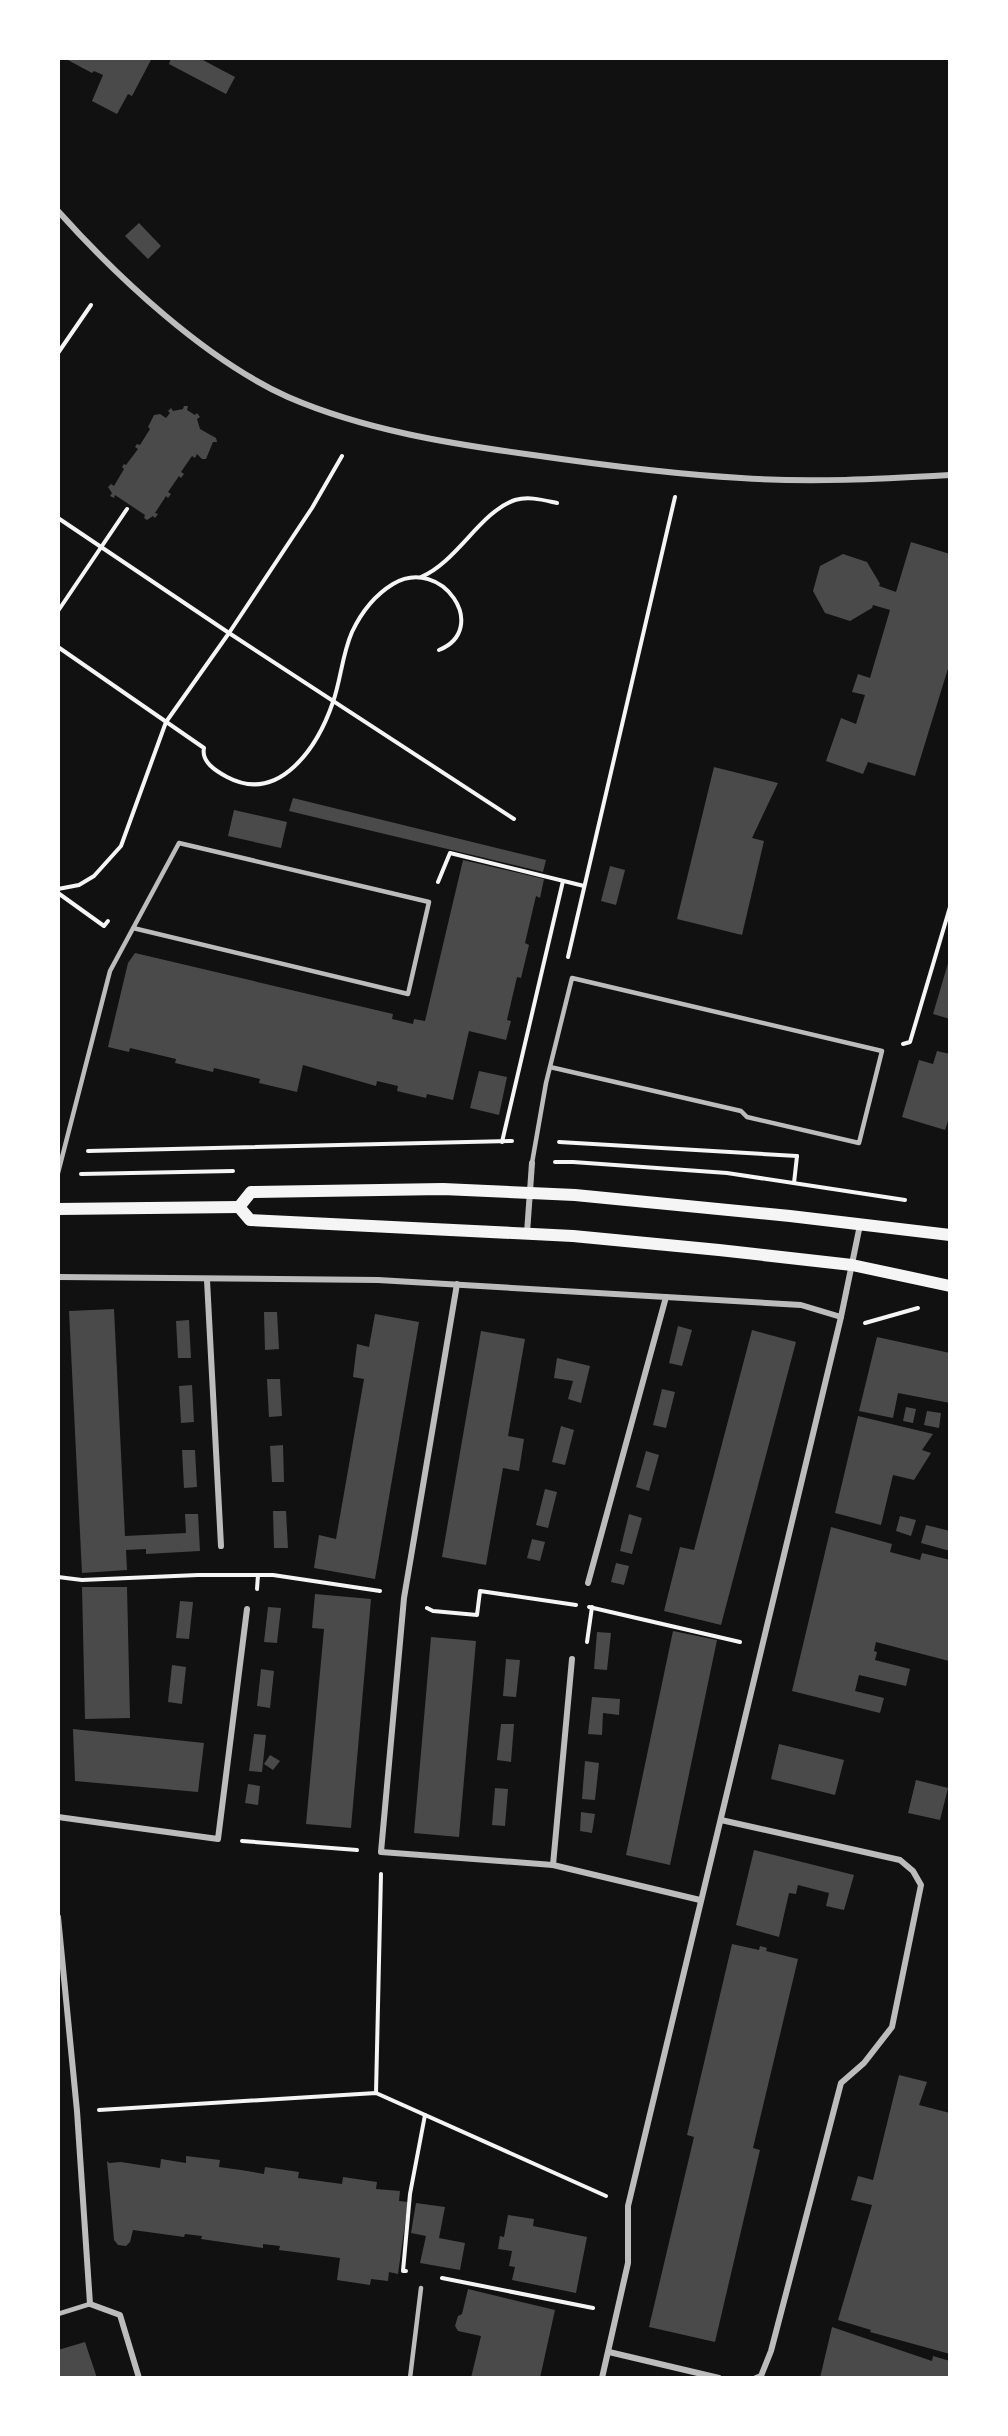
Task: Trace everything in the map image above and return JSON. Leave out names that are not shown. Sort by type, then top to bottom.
[{"type":"main road","points":[[239,1207],[251,1192],[432,1189],[530,1192],[754,1212],[950,1235]]},
{"type":"main road","points":[[58,1209],[239,1207]]},
{"type":"main road","points":[[239,1207],[250,1220],[527,1234],[709,1248],[852,1265],[950,1286]]},
{"type":"street","points":[[58,211],[110,264],[185,332],[232,367],[287,397],[372,425],[479,448],[681,473],[791,480],[950,475]]},
{"type":"street","points":[[527,1234],[532,1163]]},
{"type":"street","points":[[602,2378],[628,2263],[628,2206],[841,1317],[860,1225]]},
{"type":"street","points":[[58,1277],[457,1284],[801,1305],[841,1317]]},
{"type":"street","points":[[207,1280],[221,1546]]},
{"type":"street","points":[[457,1284],[404,1598],[381,1852],[553,1865],[700,1900]]},
{"type":"street","points":[[588,1583],[666,1297]]},
{"type":"street","points":[[58,1817],[218,1839],[247,1609]]},
{"type":"street","points":[[553,1865],[572,1659]]},
{"type":"street","points":[[721,1820],[900,1860],[913,1871],[921,1885],[892,2027],[864,2063],[841,2083],[771,2351],[761,2376],[756,2378]]},
{"type":"street","points":[[58,1917],[77,2111],[90,2304],[120,2315],[140,2378]]},
{"type":"street","points":[[609,2352],[719,2378]]},
{"type":"lane","points":[[58,1173],[110,971],[133,928],[179,843],[429,902],[408,994],[133,928]]},
{"type":"lane","points":[[532,1163],[550,1067],[572,978],[882,1051],[859,1143],[747,1117],[741,1111],[550,1067]]},
{"type":"lane","points":[[410,2378],[421,2288]]},
{"type":"lane","points":[[58,2314],[90,2304]]},
{"type":"path","points":[[58,354],[91,305]]},
{"type":"path","points":[[58,889],[79,885],[94,876],[121,846],[166,722],[229,633],[312,508],[342,456]]},
{"type":"path","points":[[572,978],[567,955],[681,473]]},
{"type":"path","points":[[58,647],[204,748],[202,754],[205,759],[223,776],[244,784],[267,784],[290,771],[315,742],[334,701],[346,650],[364,612],[378,596],[391,585],[429,574],[509,503],[534,498],[557,502]]},
{"type":"path","points":[[58,611],[127,509]]},
{"type":"path","points":[[58,518],[514,819]]},
{"type":"path","points":[[419,578],[439,583],[453,595],[458,604],[461,620],[459,633],[450,644],[439,650]]},
{"type":"path","points":[[429,902],[450,854],[584,886]]},
{"type":"path","points":[[501,1142],[563,881]]},
{"type":"path","points":[[58,894],[104,926],[110,917]]},
{"type":"path","points":[[882,1051],[910,1042],[950,908]]},
{"type":"path","points":[[795,1183],[800,1129]]},
{"type":"path","points":[[64,1151],[535,1140],[797,1156]]},
{"type":"path","points":[[841,1317],[866,1323],[928,1305]]},
{"type":"path","points":[[572,1659],[586,1649],[594,1593],[588,1583]]},
{"type":"path","points":[[218,1839],[381,1852],[376,2093]]},
{"type":"path","points":[[77,2111],[376,2093],[628,2206]]},
{"type":"path","points":[[425,2115],[410,2194],[403,2271],[617,2313]]},
{"type":"path","points":[[421,2288],[423,2275]]},
{"type":"building","points":[[64,58],[152,58],[132,96],[128,94],[117,114],[92,101],[103,75],[94,71],[92,73]]},
{"type":"building","points":[[171,58],[199,58],[235,77],[226,94],[169,64]]},
{"type":"building","points":[[139,223],[161,246],[148,259],[125,236]]},
{"type":"building","points":[[184,406],[188,406],[187,410],[195,415],[197,413],[200,417],[197,419],[200,429],[216,438],[217,442],[213,442],[206,459],[202,459],[197,454],[195,458],[192,456],[181,472],[184,474],[181,478],[179,476],[168,492],[171,494],[168,498],[166,496],[155,513],[158,514],[155,518],[153,516],[147,520],[144,518],[145,515],[115,495],[114,498],[110,496],[112,493],[108,487],[111,484],[114,486],[124,469],[122,467],[138,449],[135,447],[137,444],[140,445],[150,429],[148,427],[154,415],[160,414],[166,418],[171,408],[173,411],[183,409]]},
{"type":"building","points":[[911,542],[950,554],[950,662],[915,776],[868,762],[863,774],[826,761],[841,718],[856,724],[865,695],[852,692],[858,674],[870,678],[890,610],[873,605],[872,608],[850,621],[825,613],[813,591],[820,566],[843,554],[867,562],[879,586],[896,592]]},
{"type":"building","points":[[714,767],[778,783],[752,838],[764,841],[742,935],[677,919]]},
{"type":"building","points":[[293,798],[546,860],[543,872],[289,811]]},
{"type":"building","points":[[234,810],[287,822],[281,848],[228,836]]},
{"type":"building","points":[[463,860],[544,879],[540,898],[536,896],[525,943],[529,945],[521,978],[517,977],[507,1020],[511,1021],[506,1040],[469,1031],[453,1100],[427,1094],[426,1098],[397,1091],[398,1086],[377,1081],[376,1086],[303,1065],[297,1092],[259,1083],[260,1079],[214,1068],[213,1072],[175,1063],[176,1059],[130,1048],[129,1052],[108,1047],[128,963],[135,953],[393,1014],[392,1019],[413,1024],[414,1019],[425,1021]]},
{"type":"building","points":[[610,866],[625,870],[616,905],[601,901]]},
{"type":"building","points":[[950,961],[950,1019],[933,1014]]},
{"type":"building","points":[[937,1051],[950,1054],[950,1122],[948,1121],[945,1130],[902,1117],[919,1060],[933,1064]]},
{"type":"building","points":[[479,1071],[507,1077],[499,1115],[470,1108]]},
{"type":"building","points":[[114,1309],[125,1536],[186,1533],[185,1514],[198,1514],[200,1551],[146,1554],[146,1549],[126,1550],[127,1570],[82,1573],[69,1311]]},
{"type":"building","points":[[264,1312],[277,1312],[279,1349],[265,1350]]},
{"type":"building","points":[[375,1314],[419,1322],[375,1579],[314,1568],[319,1535],[336,1539],[364,1379],[353,1377],[357,1344],[369,1347]]},
{"type":"building","points":[[189,1320],[191,1358],[178,1358],[176,1321]]},
{"type":"building","points":[[678,1326],[692,1330],[682,1366],[669,1363]]},
{"type":"building","points":[[752,1330],[796,1342],[721,1625],[664,1611],[680,1547],[694,1550]]},
{"type":"building","points":[[481,1331],[525,1339],[508,1436],[524,1439],[519,1471],[503,1468],[486,1565],[442,1557]]},
{"type":"building","points":[[877,1337],[950,1353],[950,1403],[898,1393],[893,1418],[859,1411]]},
{"type":"building","points":[[557,1358],[590,1366],[581,1403],[568,1399],[573,1381],[554,1378]]},
{"type":"building","points":[[267,1379],[280,1379],[282,1416],[269,1417]]},
{"type":"building","points":[[192,1385],[194,1422],[181,1423],[179,1386]]},
{"type":"building","points":[[662,1389],[675,1392],[666,1428],[653,1425]]},
{"type":"building","points":[[906,1407],[916,1409],[913,1423],[903,1421]]},
{"type":"building","points":[[927,1411],[941,1413],[939,1428],[924,1425]]},
{"type":"building","points":[[858,1416],[933,1434],[922,1450],[931,1453],[914,1480],[893,1475],[881,1525],[835,1513]]},
{"type":"building","points":[[561,1426],[574,1430],[565,1465],[552,1462]]},
{"type":"building","points":[[283,1445],[284,1482],[272,1482],[270,1446]]},
{"type":"building","points":[[182,1450],[195,1450],[197,1487],[184,1488]]},
{"type":"building","points":[[646,1451],[659,1455],[649,1491],[636,1487]]},
{"type":"building","points":[[545,1489],[557,1492],[548,1528],[536,1525]]},
{"type":"building","points":[[273,1511],[286,1511],[288,1548],[274,1548]]},
{"type":"building","points":[[629,1514],[642,1518],[632,1554],[620,1551]]},
{"type":"building","points":[[900,1516],[916,1520],[911,1536],[896,1531]]},
{"type":"building","points":[[926,1525],[950,1531],[950,1551],[921,1543]]},
{"type":"building","points":[[831,1527],[892,1544],[890,1552],[920,1560],[922,1553],[950,1560],[949,1661],[876,1642],[875,1660],[910,1669],[906,1686],[859,1675],[855,1691],[884,1698],[880,1713],[792,1691]]},
{"type":"building","points":[[532,1539],[545,1542],[540,1561],[527,1558]]},
{"type":"building","points":[[616,1563],[629,1566],[624,1585],[611,1582]]},
{"type":"building","points":[[82,1587],[127,1587],[130,1718],[85,1719]]},
{"type":"building","points":[[315,1594],[371,1599],[351,1828],[306,1824],[324,1629],[312,1628]]},
{"type":"building","points":[[180,1601],[193,1602],[189,1639],[176,1638]]},
{"type":"building","points":[[268,1607],[281,1608],[277,1643],[264,1642]]},
{"type":"building","points":[[673,1631],[717,1640],[670,1865],[626,1855]]},
{"type":"building","points":[[597,1632],[611,1633],[607,1670],[594,1669]]},
{"type":"building","points":[[431,1637],[476,1641],[459,1837],[414,1833]]},
{"type":"building","points":[[506,1659],[520,1660],[516,1697],[503,1696]]},
{"type":"building","points":[[172,1665],[186,1667],[182,1704],[168,1702]]},
{"type":"building","points":[[261,1669],[274,1671],[270,1708],[257,1706]]},
{"type":"building","points":[[592,1697],[620,1699],[619,1715],[603,1713],[602,1735],[588,1734]]},
{"type":"building","points":[[501,1724],[514,1724],[511,1762],[497,1760]]},
{"type":"building","points":[[73,1729],[204,1743],[198,1792],[75,1781]]},
{"type":"building","points":[[254,1734],[266,1735],[262,1772],[249,1771]]},
{"type":"building","points":[[779,1744],[844,1760],[835,1795],[771,1779]]},
{"type":"building","points":[[270,1755],[280,1761],[273,1770],[264,1764]]},
{"type":"building","points":[[585,1761],[599,1763],[595,1800],[582,1799]]},
{"type":"building","points":[[916,1780],[948,1788],[940,1820],[908,1813]]},
{"type":"building","points":[[248,1784],[260,1786],[258,1805],[245,1803]]},
{"type":"building","points":[[495,1788],[508,1789],[505,1826],[492,1825]]},
{"type":"building","points":[[581,1812],[595,1814],[592,1833],[580,1831]]},
{"type":"building","points":[[754,1850],[854,1875],[844,1910],[826,1906],[829,1893],[798,1885],[796,1894],[789,1893],[779,1937],[736,1925]]},
{"type":"building","points":[[732,1944],[759,1950],[760,1946],[767,1948],[766,1951],[798,1959],[753,2148],[760,2150],[715,2342],[649,2327],[694,2137],[687,2135]]},
{"type":"building","points":[[899,2075],[927,2082],[919,2105],[950,2113],[950,2354],[870,2332],[871,2330],[838,2320],[872,2205],[851,2200],[858,2176],[873,2180]]},
{"type":"building","points":[[186,2156],[220,2160],[219,2167],[264,2174],[265,2167],[299,2172],[298,2178],[342,2184],[343,2177],[377,2182],[376,2189],[400,2191],[399,2201],[408,2202],[398,2274],[389,2272],[388,2281],[371,2279],[370,2285],[337,2280],[340,2258],[279,2250],[280,2246],[263,2244],[263,2248],[201,2239],[202,2236],[185,2234],[184,2237],[133,2230],[130,2242],[126,2246],[118,2245],[114,2240],[107,2161],[160,2168],[161,2159],[186,2163]]},
{"type":"building","points":[[416,2203],[445,2207],[439,2238],[465,2243],[460,2270],[420,2263],[426,2236],[411,2233]]},
{"type":"building","points":[[508,2215],[534,2219],[533,2226],[587,2237],[576,2293],[512,2280],[515,2267],[509,2266],[512,2251],[498,2249],[500,2236],[504,2237]]},
{"type":"building","points":[[468,2289],[555,2310],[540,2378],[471,2378],[481,2336],[458,2331],[455,2326],[458,2316],[462,2314]]},
{"type":"building","points":[[832,2327],[932,2361],[933,2356],[950,2361],[950,2378],[820,2378]]},
{"type":"building","points":[[85,2342],[97,2378],[58,2378],[58,2350]]}]
